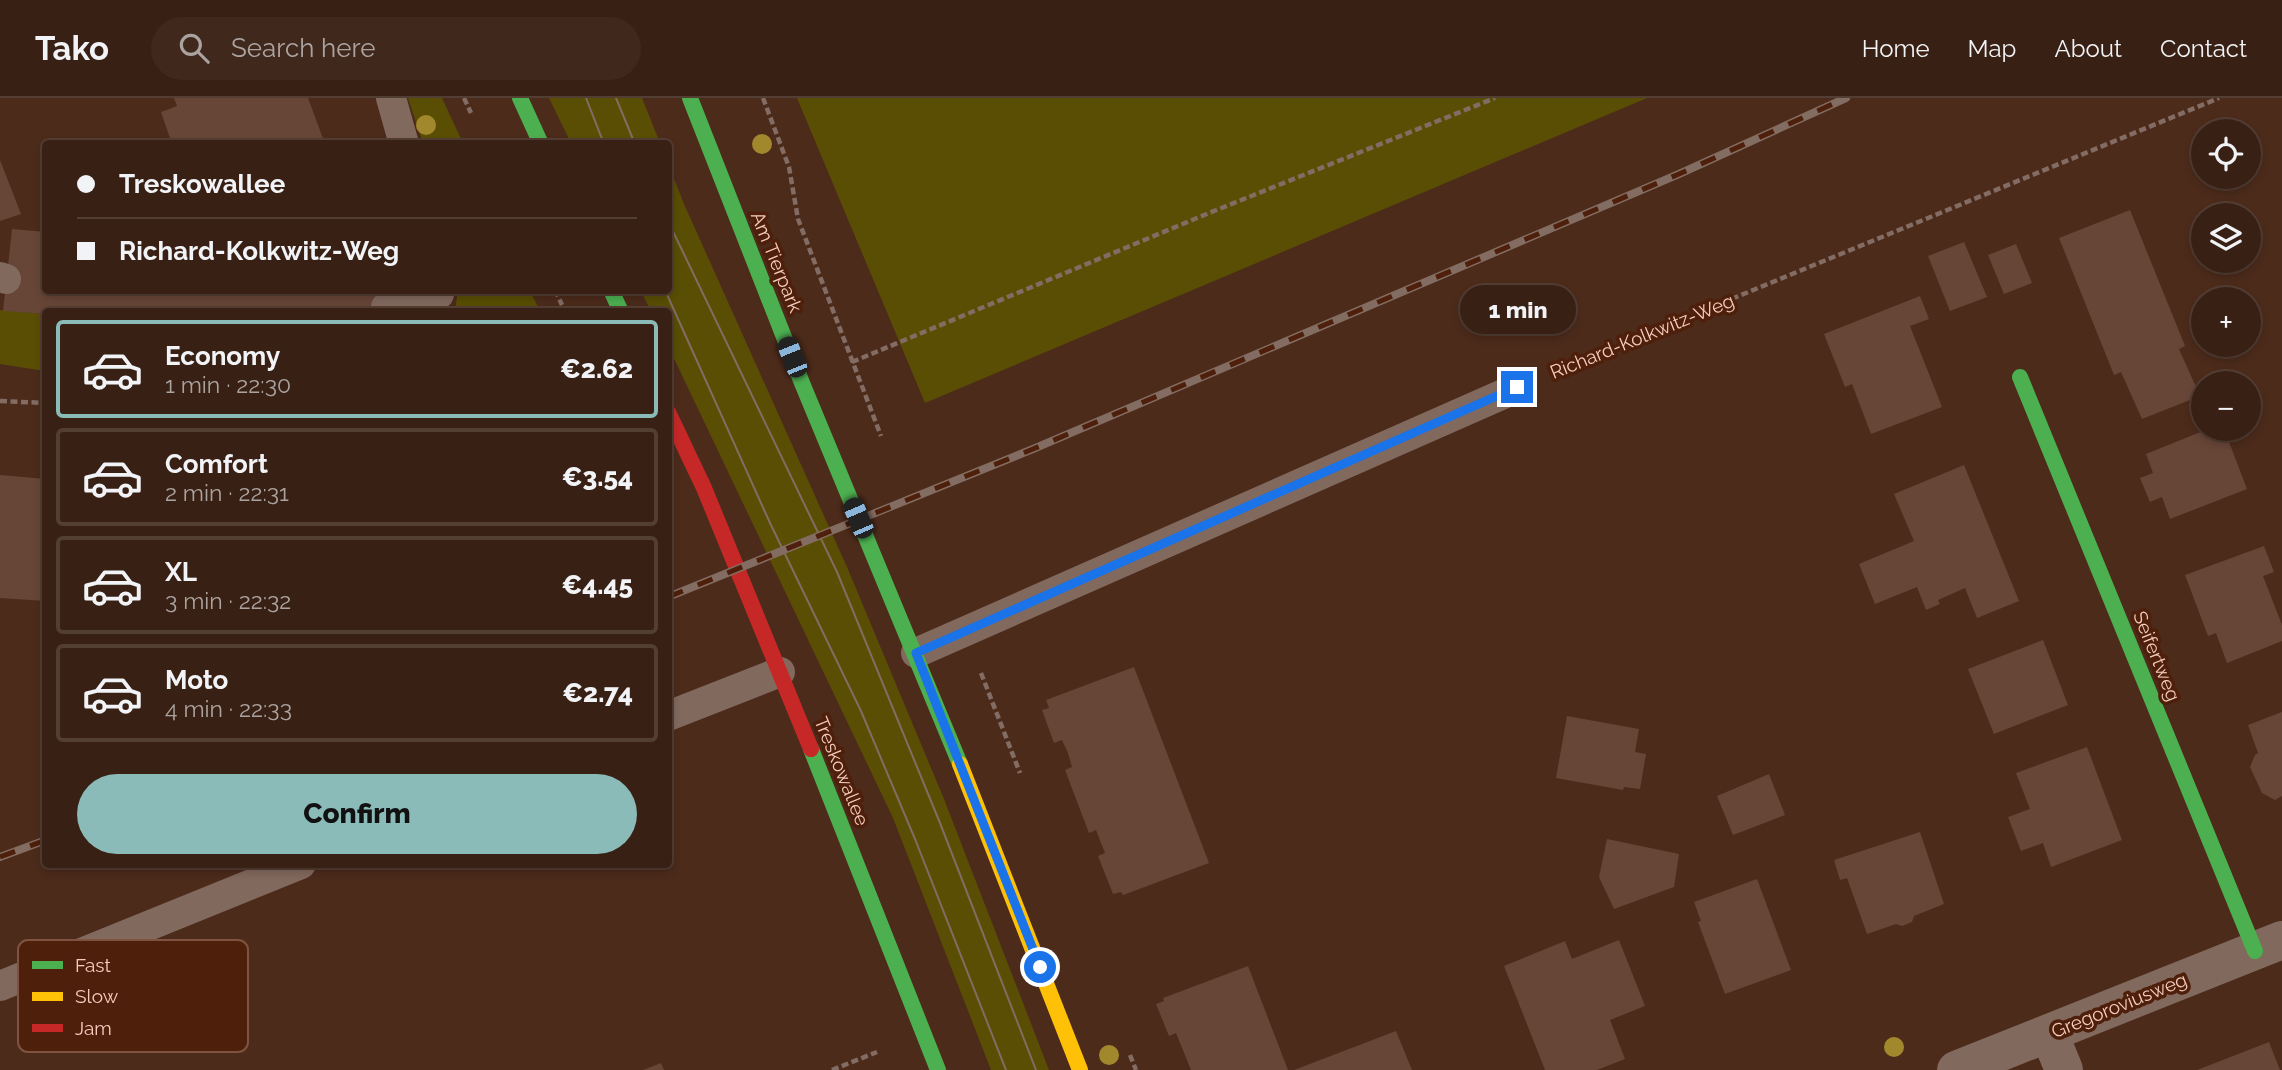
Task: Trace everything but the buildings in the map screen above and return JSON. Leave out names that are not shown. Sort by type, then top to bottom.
[{"type":"main road","points":[[520,98],[539,140]]},
{"type":"main road","name":"Am Tierpark","points":[[690,98],[802,383],[916,653]]},
{"type":"main road","name":"Seifertweg","points":[[2020,377],[2268,945]]},
{"type":"main road","name":"Treskowallee","points":[[672,420],[704,488],[780,672],[938,1070]]},
{"type":"main road","points":[[916,653],[1080,1070]]},
{"type":"street","name":"Gregoroviusweg","points":[[1956,1070],[2268,945]]},
{"type":"street","points":[[2049,1033],[2064,1070]]},
{"type":"lane","points":[[391,98],[403,140]]},
{"type":"lane","points":[[386,307],[422,306],[439,294]]},
{"type":"lane","points":[[916,653],[1517,387]]},
{"type":"lane","points":[[672,714],[780,672]]},
{"type":"lane","points":[[113,940],[291,868]]},
{"type":"lane","points":[[0,986],[18,979]]},
{"type":"path","points":[[762,98],[789,167],[798,219],[883,441]]},
{"type":"path","points":[[892,345],[1495,98]]},
{"type":"path","name":"Richard-Kolkwitz-Weg","points":[[1517,387],[2219,98]]},
{"type":"path","points":[[0,401],[42,403]]},
{"type":"path","points":[[832,1070],[877,1052]]},
{"type":"shaded area","points":[[408,98],[442,98],[462,140],[422,140]]},
{"type":"shaded area","points":[[549,98],[642,98],[659,140],[570,140]]},
{"type":"shaded area","points":[[797,98],[1647,98],[925,403]]},
{"type":"shaded area","points":[[672,174],[847,567],[944,799],[1049,1070],[991,1070],[893,818],[672,354],[672,308],[650,308],[642,294],[672,294]]},
{"type":"shaded area","points":[[457,294],[532,294],[538,308],[455,308]]},
{"type":"shaded area","points":[[0,310],[42,314],[42,371],[0,364]]},
{"type":"tram line","points":[[586,98],[602,140]]},
{"type":"tram line","points":[[616,98],[633,140]]},
{"type":"tram line","points":[[672,229],[837,572],[940,823],[1036,1070]]},
{"type":"tram line","points":[[667,294],[770,523],[861,711],[915,839],[1006,1070]]},
{"type":"railway","points":[[672,595],[1033,449],[1679,174],[1846,98]]},
{"type":"railway","points":[[0,857],[42,841]]},
{"type":"traffic: fast","points":[[520,98],[539,140]]},
{"type":"traffic: fast","points":[[690,98],[802,383],[960,764]]},
{"type":"traffic: fast","points":[[613,294],[619,308]]},
{"type":"traffic: fast","points":[[2020,377],[2255,951]]},
{"type":"traffic: fast","points":[[811,749],[938,1070]]},
{"type":"traffic: slow","points":[[960,764],[1080,1070]]},
{"type":"traffic: jam","points":[[672,420],[704,488],[811,749]]},
{"type":"route","points":[[1040,967],[916,653],[1517,387]]}]
